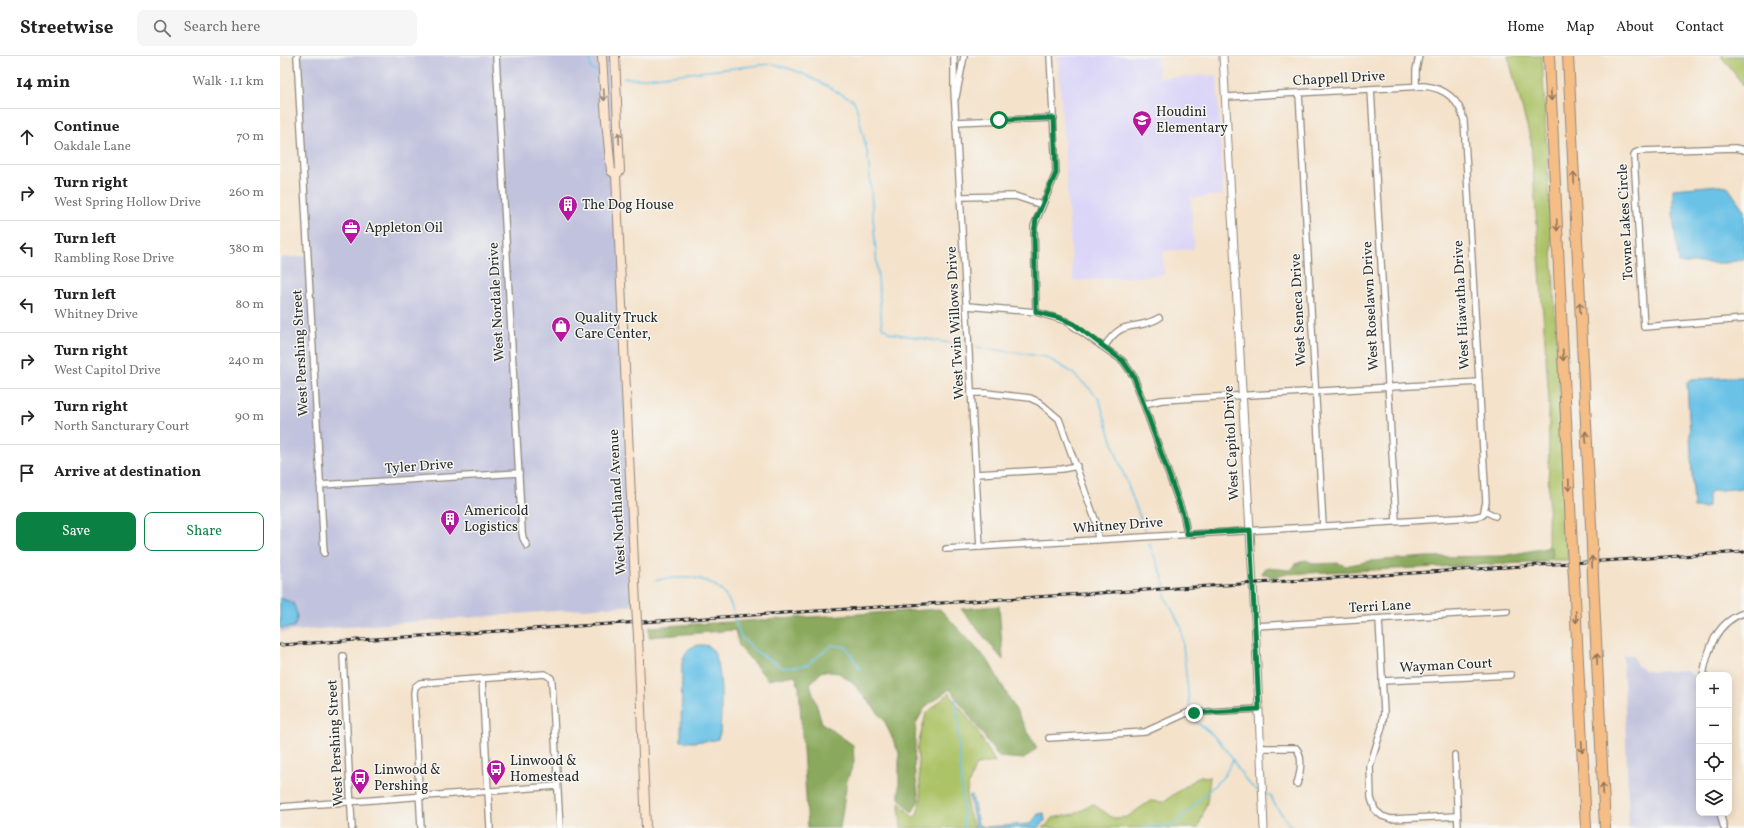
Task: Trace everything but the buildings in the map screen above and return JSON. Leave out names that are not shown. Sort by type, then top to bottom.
[{"type":"highway","points":[[1549,56],[1586,828]]},
{"type":"highway","points":[[1568,56],[1605,828]]},
{"type":"main road","name":"West Northland Avenue","points":[[602,56],[611,171],[616,175]]},
{"type":"main road","name":"West Northland Avenue","points":[[616,58],[620,171],[616,175],[646,828]]},
{"type":"street","name":"West Pershing Street","points":[[296,56],[324,553]]},
{"type":"street","name":"West Nordale Drive","points":[[496,56],[522,532],[527,546]]},
{"type":"street","name":"West Twin Willows Drive","points":[[954,56],[954,90],[956,98]]},
{"type":"street","name":"West Twin Willows Drive","points":[[964,56],[956,98],[956,122],[980,547]]},
{"type":"street","points":[[1036,312],[1034,233],[1036,219],[1056,173],[1050,56]]},
{"type":"street","name":"West Capitol Drive","points":[[1224,56],[1255,626],[1264,828]]},
{"type":"street","points":[[1416,86],[1416,70],[1419,56]]},
{"type":"street","name":"Chappell Drive","points":[[1226,97],[1416,86],[1437,88],[1451,97]]},
{"type":"street","name":"West Roselawn Drive","points":[[1371,89],[1396,521]]},
{"type":"street","name":"West Seneca Drive","points":[[1299,93],[1323,526]]},
{"type":"street","name":"West Hiawatha Drive","points":[[1451,97],[1460,108],[1464,121],[1486,502],[1484,513]]},
{"type":"street","points":[[956,122],[1054,118]]},
{"type":"street","name":"Towne Lakes Circle","points":[[1744,150],[1736,148],[1635,152],[1634,156],[1644,326],[1744,319]]},
{"type":"street","points":[[961,197],[1015,196],[1042,205]]},
{"type":"street","points":[[967,306],[1036,312],[1066,321],[1104,346],[1127,365],[1134,377],[1144,404],[1184,517],[1187,534]]},
{"type":"street","points":[[1104,346],[1120,328],[1147,324],[1159,318]]},
{"type":"street","points":[[1144,404],[1162,400],[1479,382]]},
{"type":"street","points":[[971,393],[986,393],[1030,398],[1040,402],[1061,422],[1096,522],[1098,540]]},
{"type":"street","points":[[976,474],[1062,469],[1077,466]]},
{"type":"street","name":"Tyler Drive","points":[[320,485],[519,473]]},
{"type":"street","points":[[1484,513],[1495,516]]},
{"type":"street","name":"Whitney Drive","points":[[946,550],[1474,517],[1484,513]]},
{"type":"street","name":"Terri Lane","points":[[1255,626],[1507,611]]},
{"type":"street","points":[[1704,672],[1710,645],[1715,637],[1729,621],[1744,613]]},
{"type":"street","points":[[1379,619],[1383,719],[1370,771],[1371,798],[1375,810],[1382,816],[1391,819],[1457,816]]},
{"type":"street","name":"West Pershing Street","points":[[343,656],[352,828]]},
{"type":"street","points":[[421,828],[414,693],[417,685],[420,683],[545,674],[549,676],[552,683],[560,828]]},
{"type":"street","name":"Wayman Court","points":[[1382,681],[1511,675]]},
{"type":"street","points":[[482,679],[490,828]]},
{"type":"street","points":[[1050,738],[1145,732],[1187,714],[1259,709]]},
{"type":"street","points":[[1260,748],[1296,748],[1300,755],[1300,774],[1296,784]]},
{"type":"street","points":[[1456,755],[1458,828]]},
{"type":"street","points":[[280,807],[557,786]]},
{"type":"street","points":[[1721,816],[1724,828]]},
{"type":"shaded area","points":[[297,56],[611,56],[615,68],[616,176],[636,605],[280,632],[280,258],[307,256]]},
{"type":"shaded area","name":"Houdini Elementary","points":[[1058,56],[1157,56],[1159,78],[1217,75],[1223,195],[1191,198],[1194,249],[1163,251],[1164,275],[1073,281]]},
{"type":"shaded area","points":[[1623,655],[1632,655],[1637,665],[1644,670],[1652,672],[1686,670],[1696,678],[1696,816],[1718,816],[1720,828],[1629,828]]},
{"type":"green space","points":[[1508,56],[1542,56],[1567,560],[1551,560],[1548,553],[1549,400],[1531,141]]},
{"type":"green space","points":[[1721,56],[1744,56],[1744,86]]},
{"type":"green space","points":[[1551,547],[1553,555],[1547,562],[1285,574],[1274,578],[1266,574],[1261,574],[1266,568],[1291,570],[1296,564],[1305,560],[1316,564],[1339,563],[1345,566],[1370,561],[1426,557],[1503,556]]},
{"type":"green space","points":[[999,606],[1003,660],[961,609]]},
{"type":"green space","points":[[940,609],[989,662],[1037,748],[1024,759],[999,757],[950,689],[926,706],[916,723],[914,766],[919,800],[912,813],[899,798],[899,753],[884,720],[854,684],[839,673],[822,671],[810,684],[822,723],[853,745],[854,762],[847,781],[840,828],[808,828],[799,687],[795,675],[768,680],[739,646],[735,630],[649,637],[649,627]]},
{"type":"green space","points":[[949,693],[976,729],[995,762],[976,765],[970,782],[967,804],[975,828],[901,828],[899,802],[913,818],[917,815],[921,798],[917,749],[926,714]]},
{"type":"green space","points":[[1200,776],[1210,777],[1207,802],[1198,828],[1042,828],[1046,826],[1052,818],[1075,814],[1093,804],[1113,818],[1127,817],[1150,801],[1163,802]]},
{"type":"water","points":[[1719,185],[1727,186],[1744,210],[1744,259],[1726,263],[1679,263],[1673,215],[1673,189]]},
{"type":"water","points":[[1744,377],[1744,488],[1711,491],[1708,495],[1708,506],[1704,508],[1694,508],[1687,382],[1692,379]]},
{"type":"water","points":[[280,598],[293,603],[296,609],[297,621],[294,627],[280,628]]},
{"type":"water","points":[[699,645],[708,646],[713,652],[720,673],[720,733],[718,739],[715,740],[693,742],[681,741],[682,663],[684,656],[688,651],[692,647]]},
{"type":"water","points":[[972,795],[978,824],[984,827],[1031,824],[1038,814],[1044,813],[1045,821],[1038,828],[976,828],[969,796]]},
{"type":"waterway","points":[[589,56],[591,69],[596,71]]},
{"type":"waterway","points":[[1741,56],[1744,61]]},
{"type":"waterway","points":[[624,78],[637,79],[770,64],[792,69],[853,100],[856,105],[868,156],[882,327],[890,333],[962,345]]},
{"type":"waterway","points":[[976,347],[1046,357],[1070,371],[1089,388],[1099,399],[1118,459],[1145,530]]},
{"type":"waterway","points":[[1149,543],[1164,580],[1165,596],[1181,627],[1190,711]]},
{"type":"waterway","points":[[656,580],[669,578],[693,578],[713,584],[728,600],[734,613]]},
{"type":"waterway","points":[[734,619],[741,637],[755,651],[784,668],[807,665],[832,645],[846,647],[860,669]]},
{"type":"waterway","points":[[956,699],[964,828]]},
{"type":"waterway","points":[[1191,715],[1193,720],[1216,738],[1231,756],[1250,785],[1261,792]]},
{"type":"waterway","points":[[1142,828],[1175,824],[1224,776],[1233,760]]},
{"type":"waterway","points":[[1264,793],[1271,796],[1275,805],[1292,828]]},
{"type":"railway","points":[[280,645],[1744,552]]},
{"type":"place","name":"Houdini Elementary","points":[[1142,137]]},
{"type":"place","name":"The Dog House","points":[[568,222]]},
{"type":"place","name":"Appleton Oil","points":[[351,245]]},
{"type":"place","name":"Quality Truck Care Center,","points":[[561,343]]},
{"type":"place","name":"Americold Logistics","points":[[450,536]]},
{"type":"place","name":"Linwood & Homestead","points":[[496,786]]},
{"type":"place","name":"Linwood & Pershing","points":[[360,795]]},
{"type":"route","points":[[999,120],[1054,118],[1056,173],[1034,226],[1033,241],[1036,312],[1060,318],[1074,324],[1127,365],[1134,377],[1172,481],[1187,526],[1187,534],[1250,530],[1259,709],[1194,713]]}]
